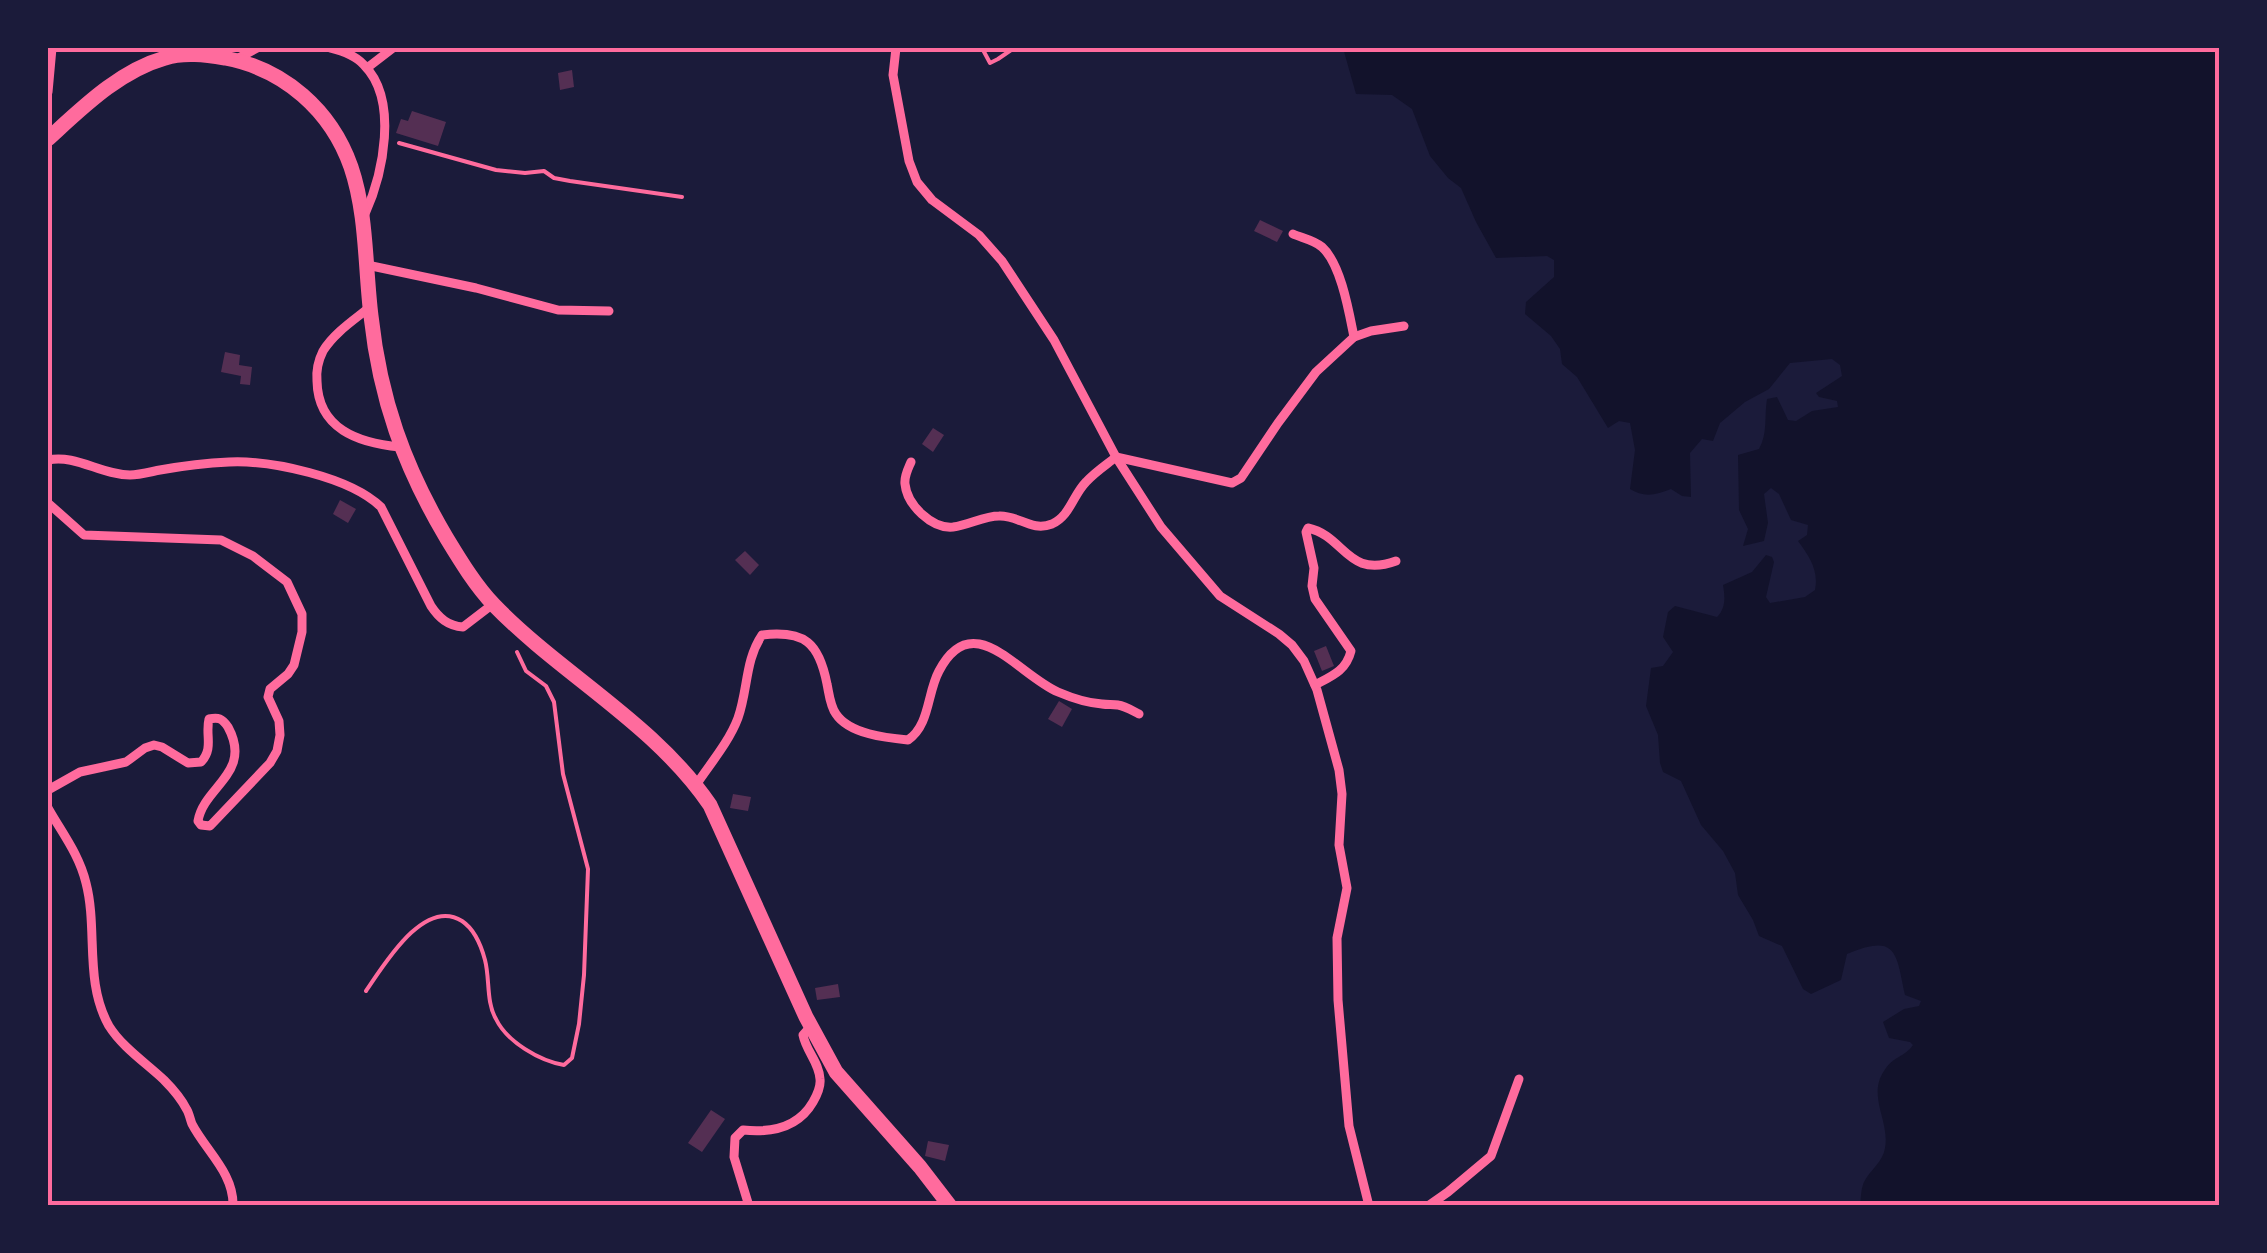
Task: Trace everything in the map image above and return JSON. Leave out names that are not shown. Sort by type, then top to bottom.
[{"type":"main road","points":[[48,139],[101,93],[165,58],[208,55],[268,71],[307,98],[325,118],[350,165],[362,221],[383,391],[400,448],[434,516],[471,577],[493,604],[668,754],[696,785],[710,805],[836,1072],[950,1206]]},
{"type":"street","points":[[48,92],[52,48]]},
{"type":"street","points":[[236,60],[257,48]]},
{"type":"street","points":[[330,48],[348,53],[367,68],[378,82],[383,106],[385,139],[376,190],[362,221]]},
{"type":"street","points":[[367,68],[393,48]]},
{"type":"street","points":[[896,48],[893,75],[909,161],[918,182],[932,200],[979,235],[1002,261],[1054,340],[1116,457],[1161,527],[1220,596],[1292,645],[1315,685],[1342,794],[1338,845],[1347,888],[1337,938],[1338,1000],[1348,1126],[1369,1206]]},
{"type":"street","points":[[1293,234],[1319,244],[1326,251],[1348,307],[1354,337]]},
{"type":"street","points":[[365,265],[558,310],[609,311]]},
{"type":"street","points":[[370,307],[324,350],[316,368],[317,392],[334,426],[374,445],[400,448]]},
{"type":"street","points":[[1116,457],[1232,483],[1242,478],[1316,372],[1354,337],[1404,326]]},
{"type":"street","points":[[912,462],[905,487],[921,514],[937,524],[949,528],[1000,516],[1038,527],[1060,520],[1086,481],[1116,457]]},
{"type":"street","points":[[48,460],[59,458],[130,475],[232,462],[316,474],[368,495],[380,507],[437,615],[448,624],[462,627],[493,604]]},
{"type":"street","points":[[48,503],[84,534],[201,538],[236,546],[287,582],[302,614],[294,664],[270,688],[268,697],[279,722],[277,751],[210,826],[201,825],[198,817],[230,773],[234,755],[231,732],[217,717],[209,719],[210,746],[201,762],[188,763],[154,745],[126,762],[80,772],[48,790]]},
{"type":"street","points":[[1315,685],[1338,674],[1351,651],[1316,599],[1308,528],[1321,532],[1365,564],[1378,568],[1396,561]]},
{"type":"street","points":[[696,785],[737,721],[749,665],[762,635],[777,633],[811,643],[823,661],[836,715],[869,734],[908,740],[916,734],[940,670],[953,649],[967,643],[998,650],[1043,685],[1062,694],[1084,702],[1119,705],[1139,714]]},
{"type":"street","points":[[48,808],[73,848],[87,884],[94,981],[110,1028],[186,1107],[192,1124],[219,1162],[233,1197],[232,1206]]},
{"type":"street","points":[[749,1206],[734,1156],[734,1138],[744,1130],[770,1131],[786,1126],[812,1105],[820,1076],[806,1047],[804,1035],[811,1026]]},
{"type":"street","points":[[1428,1206],[1491,1156],[1519,1079]]},
{"type":"path","points":[[982,48],[990,63],[1014,48]]},
{"type":"path","points":[[385,139],[496,170],[544,171],[554,178],[682,197]]},
{"type":"path","points":[[366,990],[393,952],[418,927],[437,916],[454,917],[470,927],[484,955],[490,978],[490,1008],[498,1024],[517,1042],[554,1063],[564,1065],[572,1058],[584,975],[588,869],[563,774],[554,702],[546,686],[526,671],[517,653],[518,628]]},
{"type":"shaded area","points":[[1343,48],[2219,48],[2219,1205],[1860,1205],[1864,1182],[1885,1148],[1879,1080],[1888,1066],[1913,1045],[1889,1038],[1883,1022],[1904,1009],[1919,1006],[1921,1001],[1905,995],[1896,958],[1885,946],[1847,954],[1841,980],[1811,994],[1803,989],[1782,946],[1759,936],[1738,895],[1735,873],[1701,825],[1681,781],[1663,772],[1658,735],[1646,706],[1651,668],[1663,666],[1673,652],[1663,637],[1668,612],[1675,606],[1717,617],[1724,602],[1723,585],[1752,572],[1766,555],[1774,562],[1766,597],[1770,603],[1805,597],[1815,590],[1814,570],[1798,541],[1807,535],[1808,525],[1791,520],[1779,494],[1771,488],[1764,494],[1768,523],[1764,541],[1743,546],[1748,529],[1739,510],[1738,455],[1759,449],[1765,431],[1767,399],[1777,397],[1788,420],[1796,421],[1812,411],[1838,407],[1837,401],[1816,393],[1842,376],[1840,365],[1832,359],[1790,363],[1769,389],[1745,402],[1720,423],[1713,441],[1702,439],[1690,453],[1691,497],[1671,489],[1650,495],[1630,489],[1635,450],[1630,423],[1619,421],[1608,428],[1577,377],[1562,364],[1560,349],[1551,336],[1525,314],[1526,302],[1554,277],[1554,260],[1547,256],[1496,258],[1461,188],[1430,156],[1412,109],[1392,95],[1356,94]]},
{"type":"building","points":[[572,70],[574,87],[560,90],[558,73]]},
{"type":"building","points":[[412,111],[446,122],[438,146],[396,133],[401,119],[408,121]]},
{"type":"building","points":[[1260,220],[1283,231],[1277,242],[1254,231]]},
{"type":"building","points":[[225,352],[240,355],[239,365],[252,367],[250,385],[240,384],[241,376],[221,372]]},
{"type":"building","points":[[933,428],[944,435],[933,452],[922,444]]},
{"type":"building","points":[[340,500],[356,509],[348,523],[333,514]]},
{"type":"building","points":[[745,551],[759,565],[750,575],[735,560]]},
{"type":"building","points":[[1326,646],[1334,666],[1322,671],[1314,651]]},
{"type":"building","points":[[1059,701],[1072,709],[1062,727],[1048,719]]},
{"type":"building","points":[[733,794],[751,797],[748,811],[730,808]]},
{"type":"building","points":[[838,984],[840,997],[817,1000],[815,988]]},
{"type":"building","points":[[711,1110],[725,1119],[702,1152],[688,1143]]},
{"type":"building","points":[[928,1141],[949,1145],[945,1161],[925,1156]]}]
